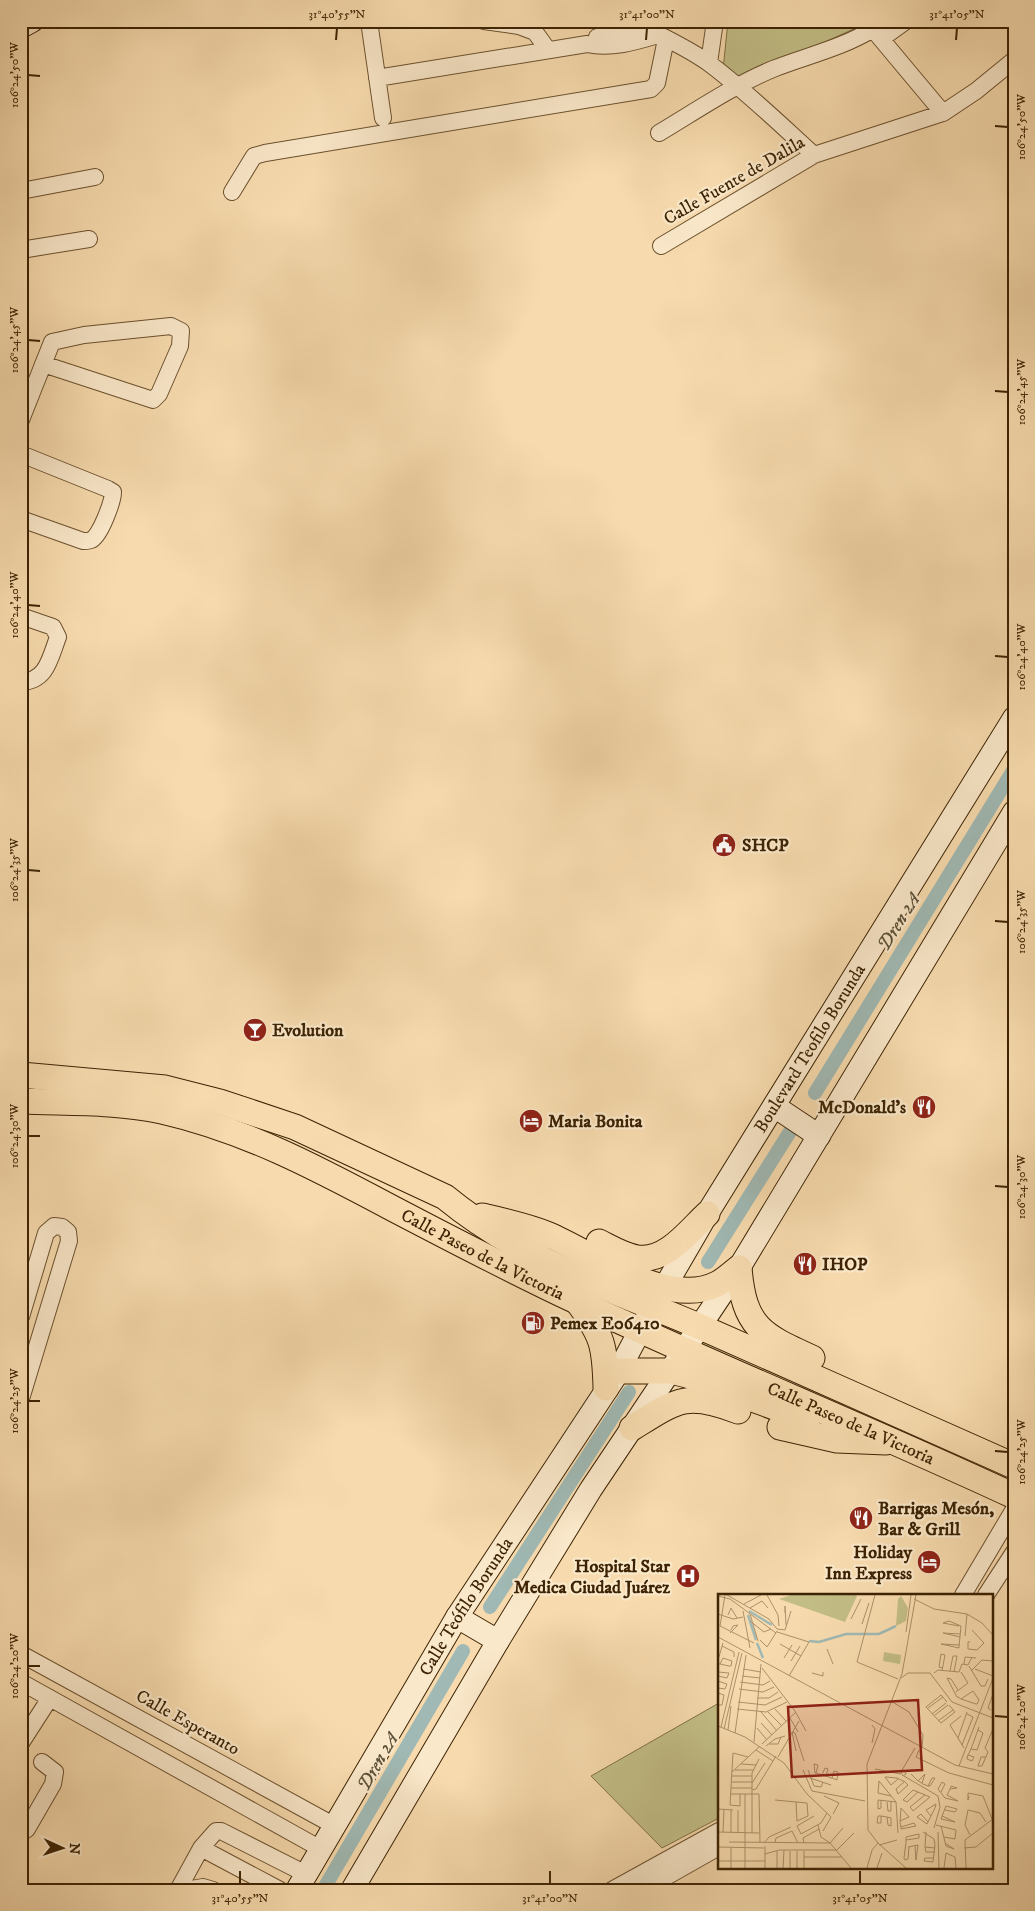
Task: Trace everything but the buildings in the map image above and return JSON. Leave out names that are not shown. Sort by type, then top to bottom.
[{"type":"main road","points":[[21,27],[32,21]]},
{"type":"main road","name":"Boulevard Teofilo Borunda","points":[[639,1328],[659,1298],[706,1214],[1014,718]]},
{"type":"main road","points":[[352,1890],[498,1641],[591,1489],[739,1268],[912,978],[1014,812]]},
{"type":"main road","points":[[21,1091],[35,1089],[40,1085],[32,1076]]},
{"type":"main road","name":"Calle Paseo de la Victoria","points":[[32,1076],[165,1088],[220,1102],[295,1127],[445,1197],[464,1212],[536,1258],[659,1298],[699,1327],[1014,1466]]},
{"type":"main road","name":"Calle Paseo de la Victoria","points":[[21,1101],[123,1106],[158,1110],[214,1124],[295,1157],[504,1267],[577,1301],[849,1420],[1014,1496]]},
{"type":"main road","points":[[774,1106],[819,1136]]},
{"type":"main road","points":[[295,1157],[338,1167],[419,1202],[464,1212]]},
{"type":"main road","points":[[445,1197],[526,1210],[543,1216],[622,1254],[640,1259],[656,1256],[671,1248],[706,1214]]},
{"type":"main road","points":[[659,1298],[686,1289],[717,1284],[739,1268]]},
{"type":"main road","points":[[739,1268],[741,1292],[749,1317],[761,1330],[780,1344],[842,1375],[879,1405]]},
{"type":"main road","points":[[577,1301],[596,1327],[612,1380],[671,1371],[687,1374],[806,1418],[822,1422],[849,1420],[879,1423],[997,1473],[1014,1471]]},
{"type":"main road","name":"Calle Teófilo Borunda","points":[[302,1882],[457,1617],[612,1380],[639,1328]]},
{"type":"main road","points":[[632,1428],[670,1404],[700,1399],[803,1433],[838,1440],[898,1442]]},
{"type":"main road","points":[[457,1617],[498,1641]]},
{"type":"street","points":[[369,21],[383,118]]},
{"type":"street","points":[[484,21],[519,26],[535,32],[548,50]]},
{"type":"street","points":[[709,63],[715,21]]},
{"type":"street","points":[[659,134],[736,86],[772,70],[848,42],[873,30],[906,21]]},
{"type":"street","points":[[587,44],[596,37],[619,32],[636,23],[709,63],[755,100],[814,155]]},
{"type":"street","points":[[873,30],[943,113]]},
{"type":"street","points":[[378,78],[587,44],[599,46],[662,37]]},
{"type":"street","points":[[232,192],[254,156],[265,152],[651,89],[657,83],[662,37]]},
{"type":"street","name":"Calle Fuente de Dalila","points":[[662,246],[814,155],[943,113],[976,91],[1014,60]]},
{"type":"street","points":[[21,191],[95,177]]},
{"type":"street","points":[[21,250],[89,239]]},
{"type":"street","points":[[21,420],[43,364],[52,342],[84,335],[170,326],[181,331],[182,338],[159,394],[153,400],[43,364]]},
{"type":"street","points":[[21,454],[108,489],[113,492],[113,500],[97,536],[91,541],[21,519]]},
{"type":"street","points":[[21,616],[53,627],[58,637],[45,671],[32,681],[21,682]]},
{"type":"street","points":[[21,1317],[46,1233],[54,1226],[62,1227],[68,1232],[69,1241],[21,1399]]},
{"type":"street","points":[[29,1291],[52,1296]]},
{"type":"street","points":[[964,1594],[1014,1509]]},
{"type":"street","points":[[987,1594],[1014,1552]]},
{"type":"street","name":"Calle Esperanto","points":[[21,1654],[335,1826]]},
{"type":"street","points":[[21,1682],[321,1849]]},
{"type":"street","points":[[22,1746],[50,1698]]},
{"type":"street","points":[[21,1833],[27,1829],[54,1784],[55,1772],[42,1762]]},
{"type":"street","points":[[178,1890],[201,1848],[212,1834],[221,1831],[302,1882]]},
{"type":"street","points":[[612,1890],[718,1832]]},
{"type":"street","points":[[201,1848],[280,1890]]},
{"type":"street","points":[[643,1890],[718,1848]]},
{"type":"street","points":[[186,1890],[203,1887],[213,1890]]},
{"type":"shaded area","points":[[728,21],[854,21],[854,29],[743,78],[731,77],[723,70]]},
{"type":"shaded area","points":[[718,1704],[718,1819],[662,1848],[591,1776]]},
{"type":"waterway","name":"Dren 2A","points":[[815,1093],[1014,769]]},
{"type":"waterway","name":"Dren 2A","points":[[708,1262],[791,1130]]},
{"type":"waterway","name":"Dren 2A","points":[[490,1607],[629,1392]]},
{"type":"waterway","name":"Dren 2A","points":[[323,1890],[463,1651]]},
{"type":"place","name":"SHCP","points":[[724,845]]},
{"type":"place","name":"Evolution","points":[[255,1030]]},
{"type":"place","name":"McDonald's","points":[[924,1107]]},
{"type":"place","name":"Maria Bonita","points":[[531,1121]]},
{"type":"place","name":"IHOP","points":[[805,1264]]},
{"type":"place","name":"Pemex E06410","points":[[533,1323]]},
{"type":"place","name":"Barrigas Mesón, Bar & Grill","points":[[861,1518]]},
{"type":"place","name":"Holiday Inn Express","points":[[929,1562]]},
{"type":"place","name":"Hospital Star Medica Ciudad Juárez","points":[[688,1576]]}]
